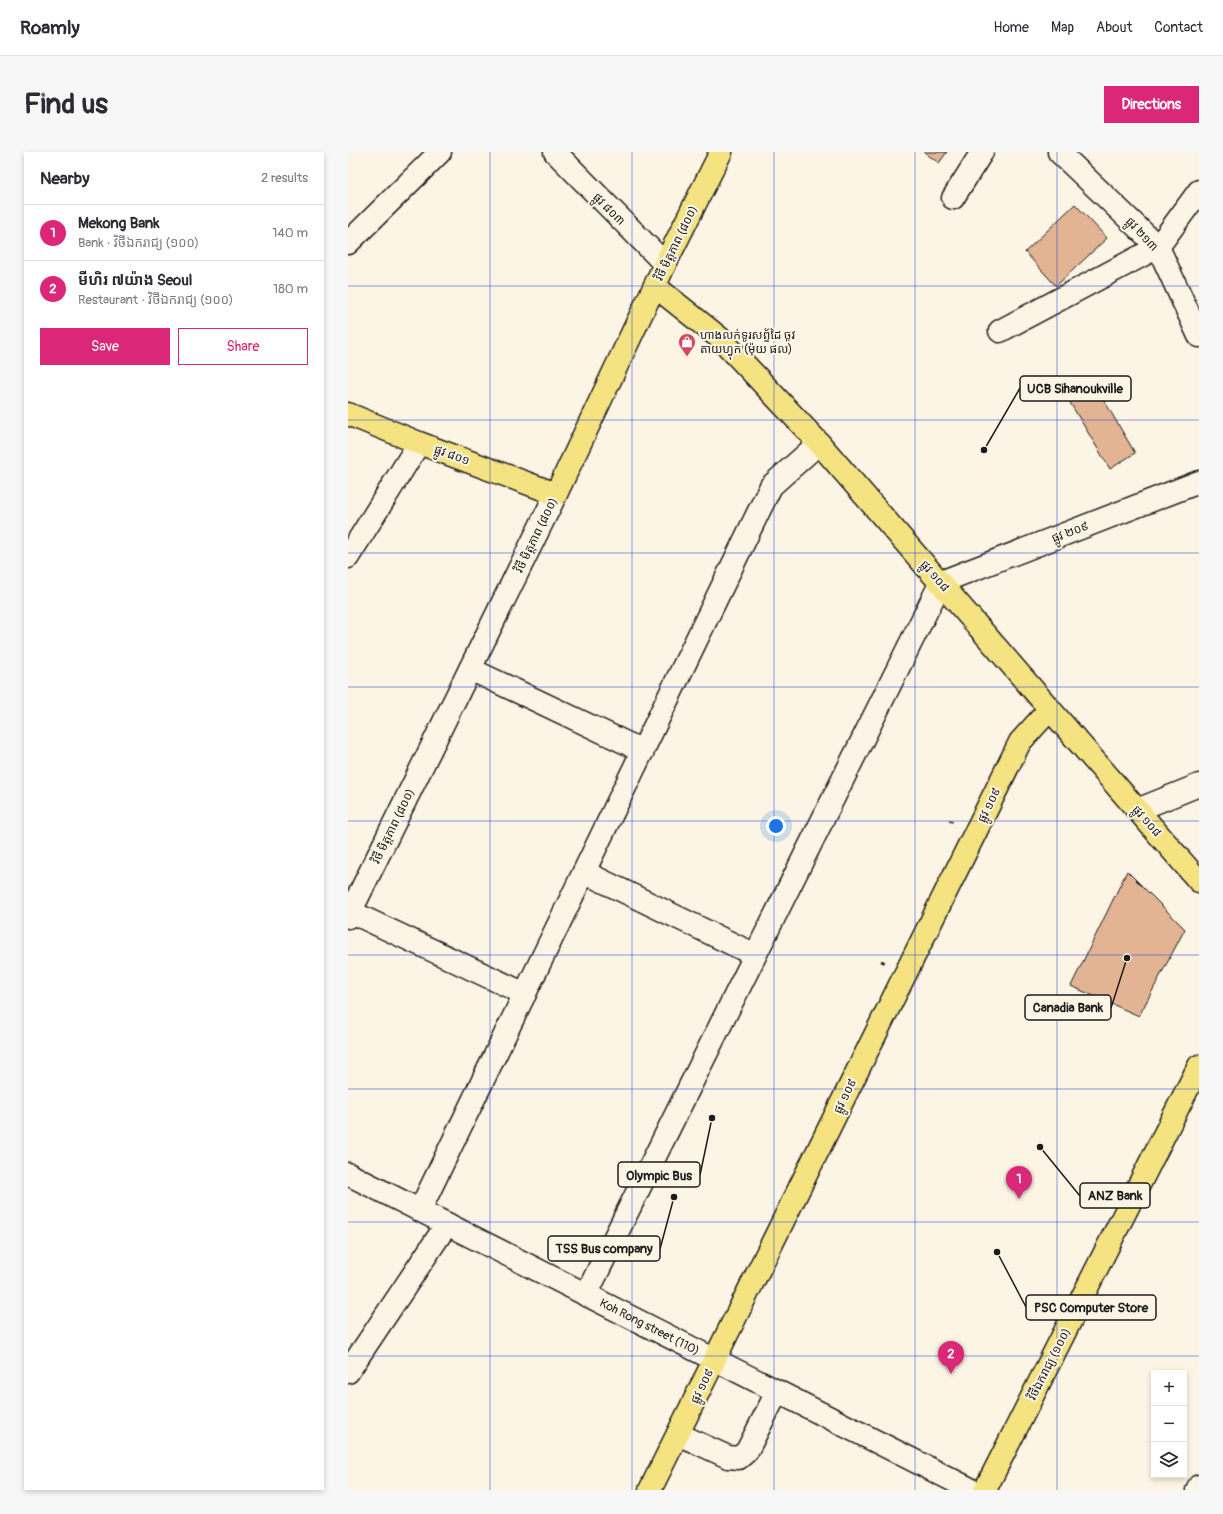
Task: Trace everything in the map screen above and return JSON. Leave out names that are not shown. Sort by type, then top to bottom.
[{"type":"main road","name":"វិថី មិត្តភាព (៨០០)","points":[[556,494],[656,287],[665,264],[721,152]]},
{"type":"main road","name":"ផ្លូវ ១០៨","points":[[656,287],[721,339],[819,443],[1199,881]]},
{"type":"main road","name":"ផ្លូវ ៨០១","points":[[348,414],[418,443],[556,494]]},
{"type":"main road","name":"ផ្លូវ ១០៩","points":[[650,1490],[1020,742],[1050,709]]},
{"type":"main road","name":"វិថីឯករាជ្យ (១០០)","points":[[986,1490],[1192,1094],[1199,1066]]},
{"type":"street","points":[[348,243],[440,152]]},
{"type":"street","name":"ផ្លូវ ៨០៣","points":[[555,152],[665,264]]},
{"type":"street","points":[[953,198],[982,152]]},
{"type":"street","name":"ផ្លូវ ២១៣","points":[[1058,152],[1158,247],[1199,336]]},
{"type":"street","points":[[1000,331],[1158,247],[1199,191]]},
{"type":"street","points":[[348,557],[418,443]]},
{"type":"street","points":[[420,1210],[771,486],[819,443]]},
{"type":"street","name":"ផ្លូវ ២០៩","points":[[941,582],[1199,482]]},
{"type":"street","name":"វិថី មិត្តភាព (៨០០)","points":[[349,914],[556,494]]},
{"type":"street","points":[[586,1295],[941,582]]},
{"type":"street","points":[[470,669],[643,751]]},
{"type":"street","points":[[1137,810],[1199,785]]},
{"type":"street","points":[[584,872],[755,955]]},
{"type":"street","points":[[349,914],[525,994]]},
{"type":"street","name":"Koh Rong street (110)","points":[[348,1174],[972,1490]]},
{"type":"street","points":[[348,1372],[354,1351],[447,1224]]},
{"type":"street","points":[[678,1434],[728,1457],[739,1458],[747,1451],[778,1392]]},
{"type":"street","points":[[1197,1490],[1199,1486]]},
{"type":"building","points":[[924,152],[947,152],[939,163]]},
{"type":"building","points":[[1075,204],[1107,238],[1056,286],[1025,252]]},
{"type":"building","points":[[1095,385],[1135,453],[1110,469],[1069,401]]},
{"type":"building","points":[[1127,871],[1185,929],[1139,1016],[1071,986]]},
{"type":"place","name":"ហាងលក់ទូរសព្ទ័ដៃ ចូវ តាយហ្វុក (ម៉ុយ ផល)","points":[[687,357]]},
{"type":"place","name":"UCB Sihanoukville","points":[[984,450]]},
{"type":"place","name":"Canadia Bank","points":[[1127,958]]},
{"type":"place","name":"Olympic Bus","points":[[712,1118]]},
{"type":"place","name":"ANZ Bank","points":[[1040,1147]]},
{"type":"place","name":"TSS Bus company","points":[[674,1197]]},
{"type":"place","name":"Mekong Bank","points":[[1019,1199]]},
{"type":"place","name":"PSC Computer Store","points":[[997,1252]]},
{"type":"place","name":"មីហិរ ៧យ៉ាង Seoul","points":[[951,1374]]}]
